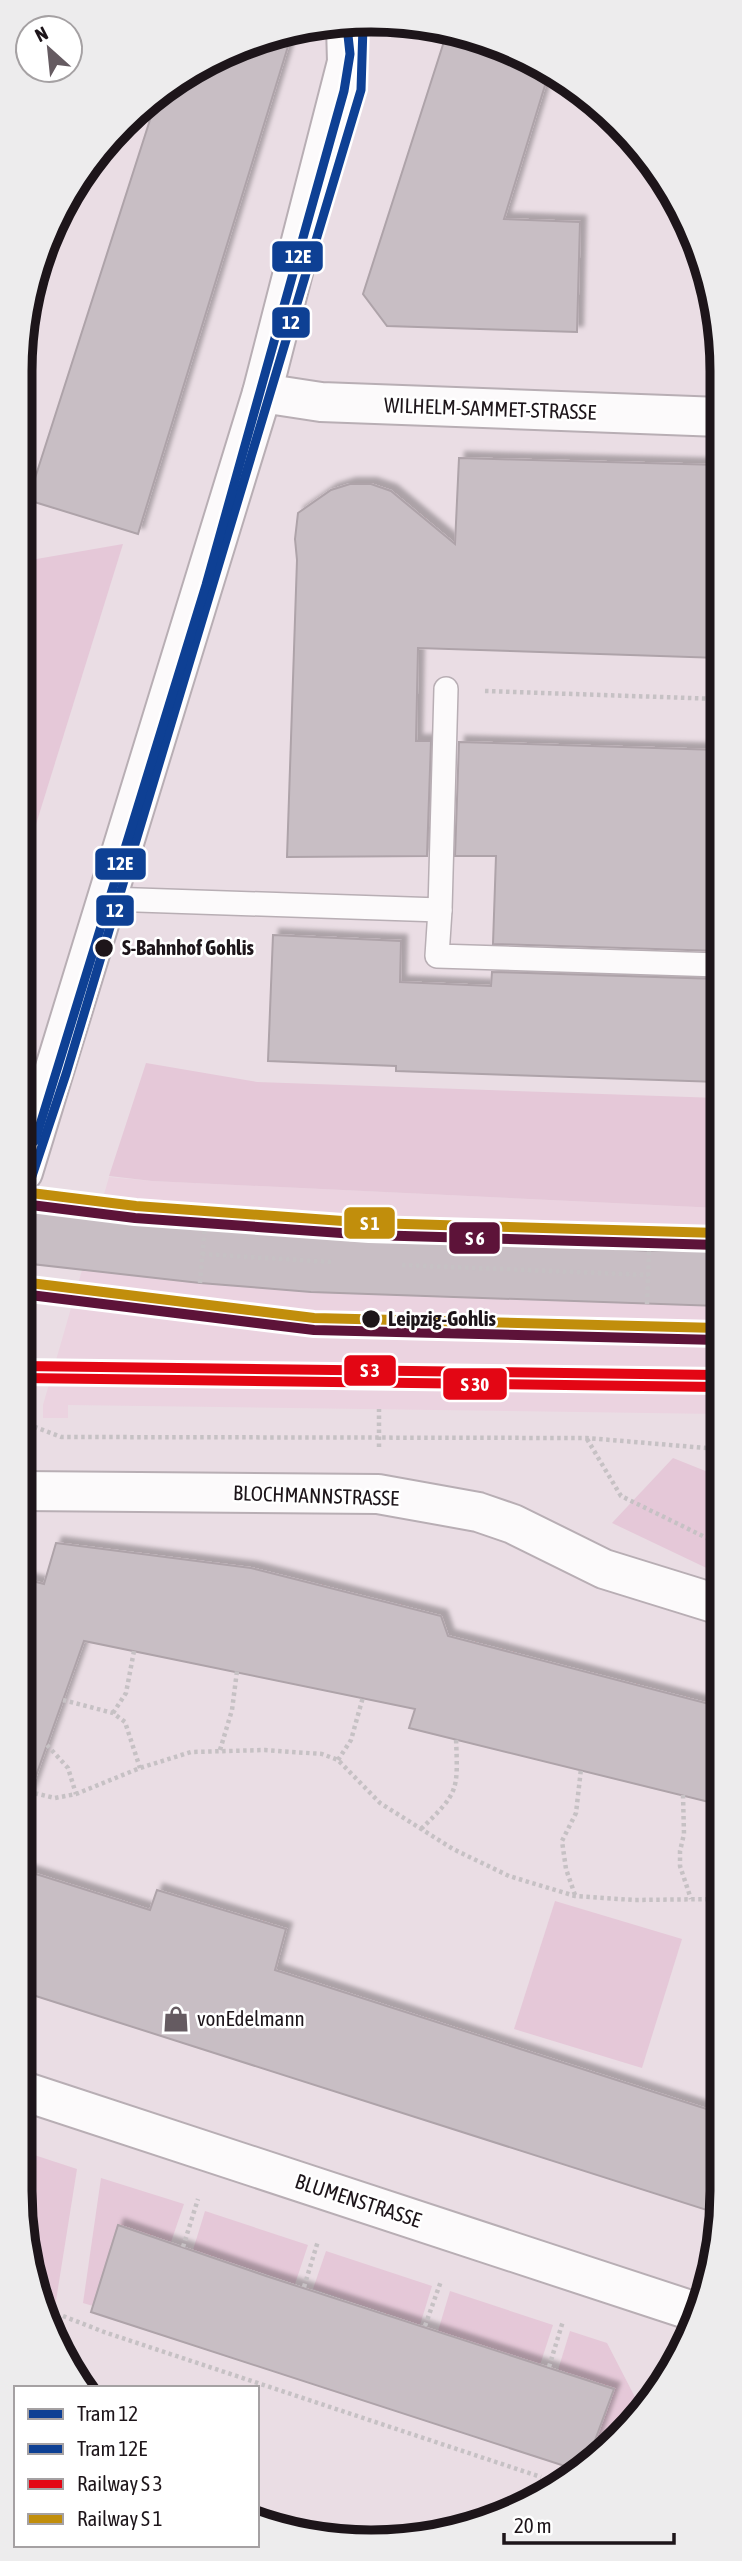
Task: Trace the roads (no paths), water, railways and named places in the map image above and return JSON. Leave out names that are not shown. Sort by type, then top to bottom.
[{"type":"street","points":[[32,1142],[262,393],[347,62],[345,32]]},
{"type":"street","name":"WILHELM-SAMMET-STRASSE","points":[[262,393],[321,402],[710,417]]},
{"type":"street","name":"BLOCHMANNSTRASSE","points":[[32,1491],[378,1494],[478,1512],[513,1524],[604,1569],[710,1602]]},
{"type":"street","name":"BLUMENSTRASSE","points":[[32,2094],[688,2310]]},
{"type":"lane","points":[[446,689],[437,956],[710,965]]},
{"type":"lane","points":[[108,900],[440,910]]},
{"type":"tram line","name":"12E","points":[[35,1141],[206,585],[344,91],[350,54],[348,32]]},
{"type":"tram line","name":"12","points":[[32,1176],[66,1074],[361,90],[363,32]]},
{"type":"place","name":"S-Bahnhof Gohlis","points":[[104,948]]},
{"type":"place","name":"Leipzig-Gohlis","points":[[371,1319]]},
{"type":"place","name":"vonEdelmann","points":[[176,2019]]}]
